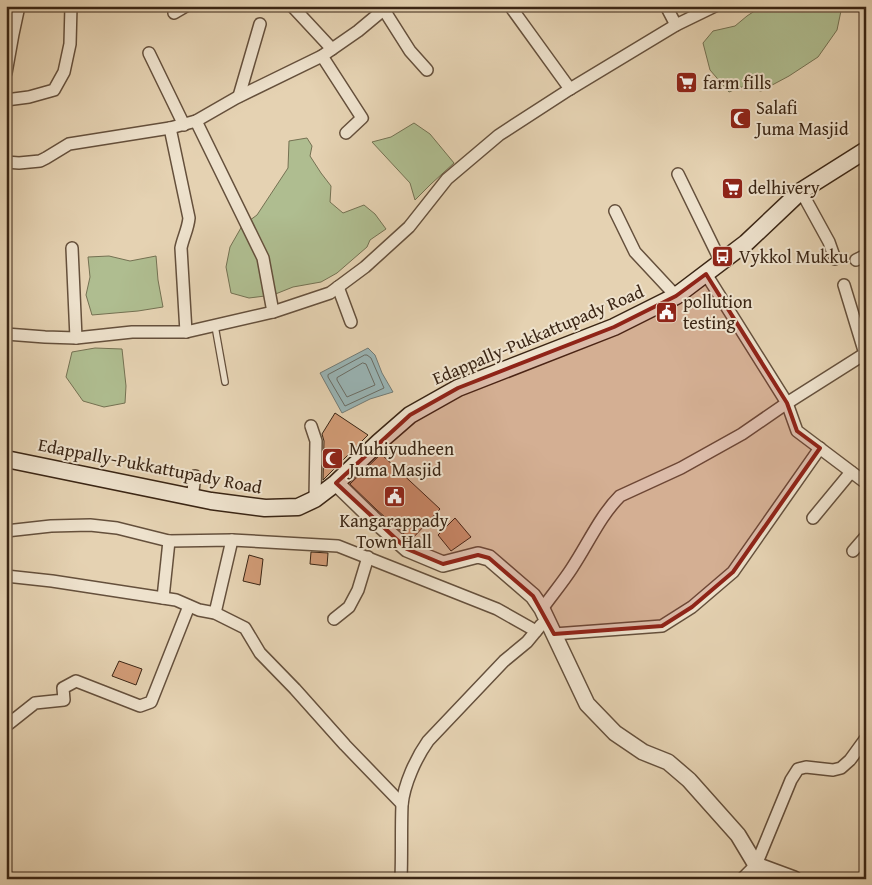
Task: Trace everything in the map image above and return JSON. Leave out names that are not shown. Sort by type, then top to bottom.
[{"type":"main road","name":"Edappally-Pukkattupady Road","points":[[6,459],[210,501],[265,508],[298,507],[316,499],[336,483],[379,442],[410,416],[458,388],[614,327],[676,296],[746,243],[801,191],[866,150]]},
{"type":"street","points":[[6,73],[19,6]]},
{"type":"street","points":[[6,100],[29,97],[54,90],[64,72],[70,44],[70,6]]},
{"type":"street","points":[[174,13],[186,6]]},
{"type":"street","points":[[292,6],[332,49]]},
{"type":"street","points":[[510,6],[570,89]]},
{"type":"street","points":[[666,6],[676,25]]},
{"type":"street","points":[[6,334],[76,338],[132,332],[186,332],[273,312],[330,293],[365,267],[409,227],[447,179],[499,135],[570,89],[676,25],[715,6]]},
{"type":"street","points":[[6,162],[40,161],[68,144],[170,128],[196,121],[239,96],[322,56],[358,31],[386,8],[410,52],[427,70]]},
{"type":"street","points":[[239,96],[260,24]]},
{"type":"street","points":[[149,53],[184,125]]},
{"type":"street","points":[[322,56],[362,118],[346,133]]},
{"type":"street","points":[[196,121],[263,258],[273,312]]},
{"type":"street","points":[[170,128],[189,218],[181,248],[186,332]]},
{"type":"street","points":[[678,174],[721,262]]},
{"type":"street","points":[[801,191],[829,242],[835,259]]},
{"type":"street","points":[[615,211],[635,252],[676,296]]},
{"type":"street","points":[[72,248],[76,338]]},
{"type":"street","points":[[706,274],[787,403],[797,431],[866,483]]},
{"type":"street","points":[[401,879],[402,804],[418,755],[428,741],[504,661],[526,642],[604,516],[620,496],[681,468],[742,434],[787,403],[866,354],[844,285]]},
{"type":"street","points":[[338,287],[351,322]]},
{"type":"street","points":[[311,426],[316,441],[316,499]]},
{"type":"street","points":[[554,634],[662,626],[692,607],[733,572],[820,448]]},
{"type":"street","points":[[813,518],[852,472]]},
{"type":"street","points":[[192,498],[195,476]]},
{"type":"street","points":[[336,483],[407,549],[443,564],[478,555],[490,558],[533,596],[542,619],[554,634],[587,704],[615,733],[643,752],[668,762],[689,780],[738,835],[756,865],[794,879]]},
{"type":"street","points":[[6,531],[51,526],[90,525],[117,528],[169,541],[232,540],[338,546],[497,609],[542,619]]},
{"type":"street","points":[[853,551],[866,536]]},
{"type":"street","points":[[215,613],[232,540]]},
{"type":"street","points":[[163,598],[169,541]]},
{"type":"street","points":[[334,619],[349,607],[358,590],[368,557]]},
{"type":"street","points":[[6,576],[52,580],[176,600],[199,610],[215,613],[245,628],[260,653],[402,804]]},
{"type":"street","points":[[6,726],[35,703],[64,700],[63,688],[76,681],[140,706],[151,702],[189,606]]},
{"type":"street","points":[[742,879],[756,865],[791,780],[798,769],[806,767],[834,770],[841,768],[850,760],[866,738]]},
{"type":"lane","points":[[215,326],[225,382]]},
{"type":"highlighted area","points":[[706,274],[787,403],[797,431],[820,448],[733,572],[692,607],[662,626],[554,634],[533,596],[489,558],[478,555],[443,564],[407,549],[336,483],[410,415],[458,388],[614,327],[676,296]]},
{"type":"green space","points":[[762,6],[842,6],[837,30],[818,57],[761,91],[741,87],[729,92],[710,70],[703,43],[713,31],[735,26]]},
{"type":"green space","points":[[414,123],[430,134],[454,163],[415,200],[410,183],[372,142],[391,137]]},
{"type":"green space","points":[[307,138],[312,146],[310,156],[331,186],[330,202],[343,213],[364,205],[375,214],[386,229],[370,240],[367,247],[337,273],[321,282],[293,287],[273,295],[249,298],[231,293],[226,267],[230,247],[242,226],[257,215],[288,168],[289,141]]},
{"type":"green space","points":[[109,256],[130,261],[156,256],[163,307],[92,315],[86,295],[90,277],[88,257]]},
{"type":"green space","points":[[95,348],[122,349],[126,386],[125,403],[104,407],[83,401],[66,377],[72,352]]},
{"type":"water","points":[[368,348],[375,355],[382,373],[393,392],[370,399],[342,413],[320,373]]},
{"type":"building","name":"Muhiyudheen Juma Masjid","points":[[335,413],[368,435],[323,480],[324,441],[322,434]]},
{"type":"building","name":"Kangarappady Town Hall","points":[[381,454],[440,509],[411,540],[350,484]]},
{"type":"building","points":[[455,518],[471,537],[451,551],[438,535]]},
{"type":"building","points":[[311,552],[328,553],[327,566],[310,564]]},
{"type":"building","points":[[249,555],[263,559],[260,585],[243,581]]},
{"type":"building","points":[[119,661],[142,669],[136,685],[112,676]]},
{"type":"place","name":"farm fills","points":[[687,83]]},
{"type":"place","name":"Salafi Juma Masjid","points":[[740,118]]},
{"type":"place","name":"delhivery","points":[[732,188]]},
{"type":"place","name":"Vykkol Mukku","points":[[723,257]]},
{"type":"place","name":"pollution testing","points":[[667,312]]},
{"type":"place","name":"Muhiyudheen Juma Masjid","points":[[333,459]]},
{"type":"place","name":"Kangarappady Town Hall","points":[[394,496]]}]
